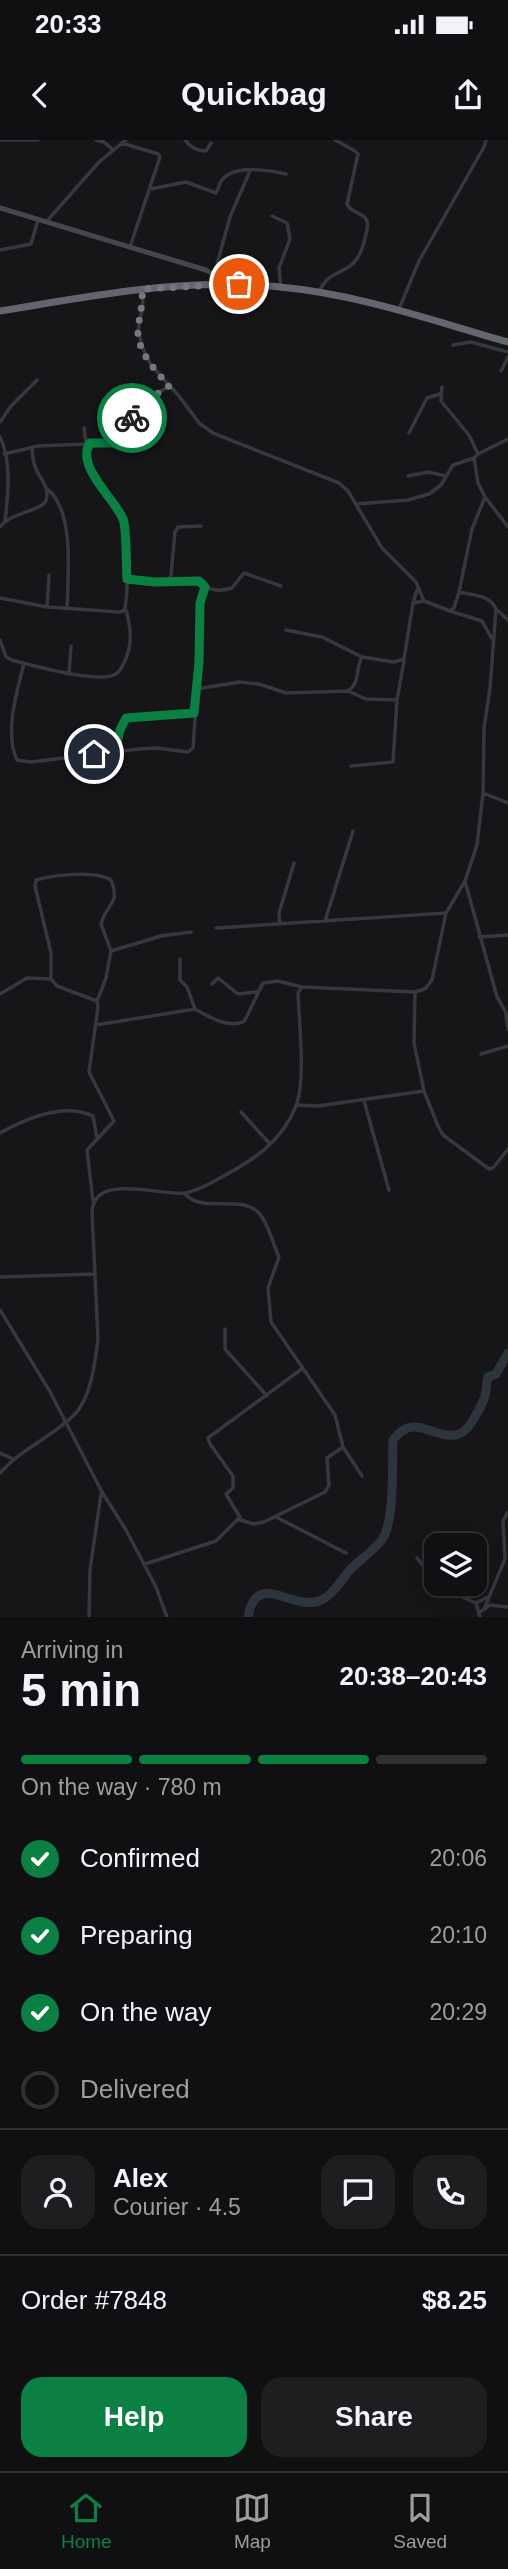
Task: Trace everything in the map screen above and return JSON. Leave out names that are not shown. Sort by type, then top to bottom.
[{"type":"highway","points":[[0,311],[142,289],[220,284],[281,287],[319,292],[399,311],[508,342]]},
{"type":"street","points":[[0,140],[38,140]]},
{"type":"street","points":[[96,140],[104,142],[113,150]]},
{"type":"street","points":[[185,140],[200,150],[206,150],[211,143]]},
{"type":"street","points":[[319,292],[324,281],[355,263],[362,252],[367,229],[367,221],[363,216],[349,209],[346,204],[358,154],[335,140]]},
{"type":"street","points":[[399,311],[419,261],[486,140]]},
{"type":"street","points":[[47,221],[124,141],[159,155],[160,160],[131,247]]},
{"type":"street","points":[[214,275],[230,217],[250,171]]},
{"type":"street","points":[[150,189],[186,182],[216,193],[220,183],[234,172],[286,174]]},
{"type":"street","points":[[0,208],[206,270],[214,275],[220,284]]},
{"type":"street","points":[[272,216],[287,223],[290,239],[279,268],[281,287]]},
{"type":"street","points":[[0,250],[31,244],[38,219]]},
{"type":"street","points":[[142,289],[143,304],[138,331],[151,365],[204,428],[259,453],[326,476],[339,484],[356,504],[382,548],[409,574],[424,601]]},
{"type":"street","points":[[453,345],[471,342],[508,354],[500,371]]},
{"type":"street","points":[[0,422],[37,380]]},
{"type":"street","points":[[130,442],[131,420],[135,408],[169,386]]},
{"type":"street","points":[[442,387],[441,401],[469,435],[478,454]]},
{"type":"street","points":[[409,433],[427,398],[440,394]]},
{"type":"street","points":[[0,640],[6,657],[24,663],[69,673],[108,676],[119,672],[130,649],[125,608],[128,586],[124,520],[96,479],[88,458],[84,428]]},
{"type":"street","points":[[0,437],[7,472],[5,521]]},
{"type":"street","points":[[356,504],[408,500],[435,491],[453,465],[474,458],[508,439]]},
{"type":"street","points":[[5,454],[32,447],[130,442],[153,444]]},
{"type":"street","points":[[32,447],[35,468],[46,488],[57,497],[68,536],[67,608]]},
{"type":"street","points":[[474,458],[478,483],[485,497],[508,527]]},
{"type":"street","points":[[0,467],[7,472]]},
{"type":"street","points":[[408,476],[428,472],[446,476]]},
{"type":"street","points":[[0,527],[5,521],[44,505],[47,499],[46,488]]},
{"type":"street","points":[[450,611],[454,608],[459,592],[472,529],[485,497]]},
{"type":"street","points":[[168,582],[172,575],[175,532],[178,527],[201,526]]},
{"type":"street","points":[[127,579],[199,581],[211,590],[230,589],[244,573],[281,586]]},
{"type":"street","points":[[47,607],[49,575]]},
{"type":"street","points":[[172,575],[177,582]]},
{"type":"street","points":[[128,586],[137,581]]},
{"type":"street","points":[[24,663],[13,716],[13,740],[17,760],[31,762],[157,748],[188,752],[193,748],[200,603],[205,587]]},
{"type":"street","points":[[351,766],[393,762],[397,700],[418,587]]},
{"type":"street","points":[[459,592],[488,599],[508,620]]},
{"type":"street","points":[[0,598],[47,607],[119,612],[125,608]]},
{"type":"street","points":[[413,603],[424,601],[482,621],[493,641]]},
{"type":"street","points":[[96,1025],[195,1009],[211,1018],[238,1024],[246,1018],[257,992],[266,981],[302,987],[415,992],[425,989],[432,981],[446,913],[465,881],[477,845],[483,793],[482,752],[496,609]]},
{"type":"street","points":[[286,630],[322,636],[362,657],[394,662],[404,659]]},
{"type":"street","points":[[69,673],[71,646]]},
{"type":"street","points":[[348,691],[356,683],[362,657]]},
{"type":"street","points":[[196,689],[240,682],[259,684],[286,693],[348,691],[366,699],[397,700]]},
{"type":"street","points":[[115,751],[126,718],[194,713]]},
{"type":"street","points":[[483,793],[508,803]]},
{"type":"street","points":[[325,921],[353,831]]},
{"type":"street","points":[[280,924],[279,913],[294,863]]},
{"type":"street","points":[[0,1474],[13,1459],[75,1414],[83,1401],[96,1359],[98,1339],[93,1202],[87,1150],[114,1121],[89,1072],[97,1001],[106,978],[111,951],[101,924],[114,901],[111,880],[104,876],[87,875],[36,880],[35,886],[51,953],[51,979],[57,986],[97,1001]]},
{"type":"street","points":[[465,881],[497,997],[507,1015],[508,1030]]},
{"type":"street","points":[[216,928],[446,913]]},
{"type":"street","points":[[111,951],[161,936],[191,932]]},
{"type":"street","points":[[479,937],[508,935]]},
{"type":"street","points":[[180,959],[180,980],[187,987],[195,1009]]},
{"type":"street","points":[[0,994],[27,978],[51,979]]},
{"type":"street","points":[[212,984],[218,978],[238,994],[257,992]]},
{"type":"street","points":[[93,1202],[103,1193],[120,1189],[184,1193],[200,1189],[260,1156],[271,1145],[296,1105],[300,1060],[298,993],[302,987]]},
{"type":"street","points":[[415,992],[414,1043],[424,1091],[443,1135],[484,1167],[493,1168],[508,1149]]},
{"type":"street","points":[[481,1054],[508,1046]]},
{"type":"street","points":[[296,1105],[318,1107],[424,1091]]},
{"type":"street","points":[[364,1101],[388,1190]]},
{"type":"street","points":[[0,1133],[30,1117],[80,1112],[93,1116],[97,1138]]},
{"type":"street","points":[[241,1112],[271,1145]]},
{"type":"street","points":[[184,1193],[191,1200],[205,1203],[247,1206],[261,1217],[279,1257],[270,1281],[269,1313],[278,1333],[335,1415],[343,1447],[362,1476]]},
{"type":"street","points":[[0,1277],[95,1274]]},
{"type":"street","points":[[0,1310],[49,1390],[102,1492],[145,1564],[167,1617]]},
{"type":"street","points":[[0,1326],[6,1321]]},
{"type":"street","points":[[225,1329],[225,1349],[267,1396]]},
{"type":"street","points":[[303,1368],[208,1438],[233,1476],[233,1488],[226,1494],[242,1519],[253,1524],[276,1517],[328,1489],[327,1458],[343,1447]]},
{"type":"street","points":[[0,1453],[13,1459]]},
{"type":"street","points":[[89,1617],[90,1570],[102,1492]]},
{"type":"street","points":[[480,1615],[505,1559],[503,1521],[508,1512]]},
{"type":"street","points":[[276,1517],[346,1553]]},
{"type":"street","points":[[145,1564],[216,1541],[231,1524],[242,1519]]},
{"type":"street","points":[[417,1558],[424,1567]]},
{"type":"street","points":[[460,1596],[476,1603],[480,1615]]},
{"type":"street","points":[[476,1603],[488,1597]]},
{"type":"street","points":[[485,1607],[495,1604],[508,1607]]},
{"type":"waterway","points":[[248,1617],[252,1603],[267,1593],[309,1603],[319,1601],[332,1592],[349,1571],[381,1541],[385,1533],[391,1508],[393,1440],[401,1431],[409,1428],[417,1427],[450,1435],[467,1429],[486,1394],[488,1377],[496,1374],[508,1353]]},
{"type":"way so far","points":[[132,418],[135,408],[169,386],[151,365],[140,340],[138,331],[143,304],[142,289],[239,284]]},
{"type":"route","points":[[94,754],[115,751],[126,718],[194,713],[199,662],[200,603],[205,587],[199,581],[187,583],[127,579],[124,520],[96,479],[88,458],[90,443],[130,443],[132,418]]}]
